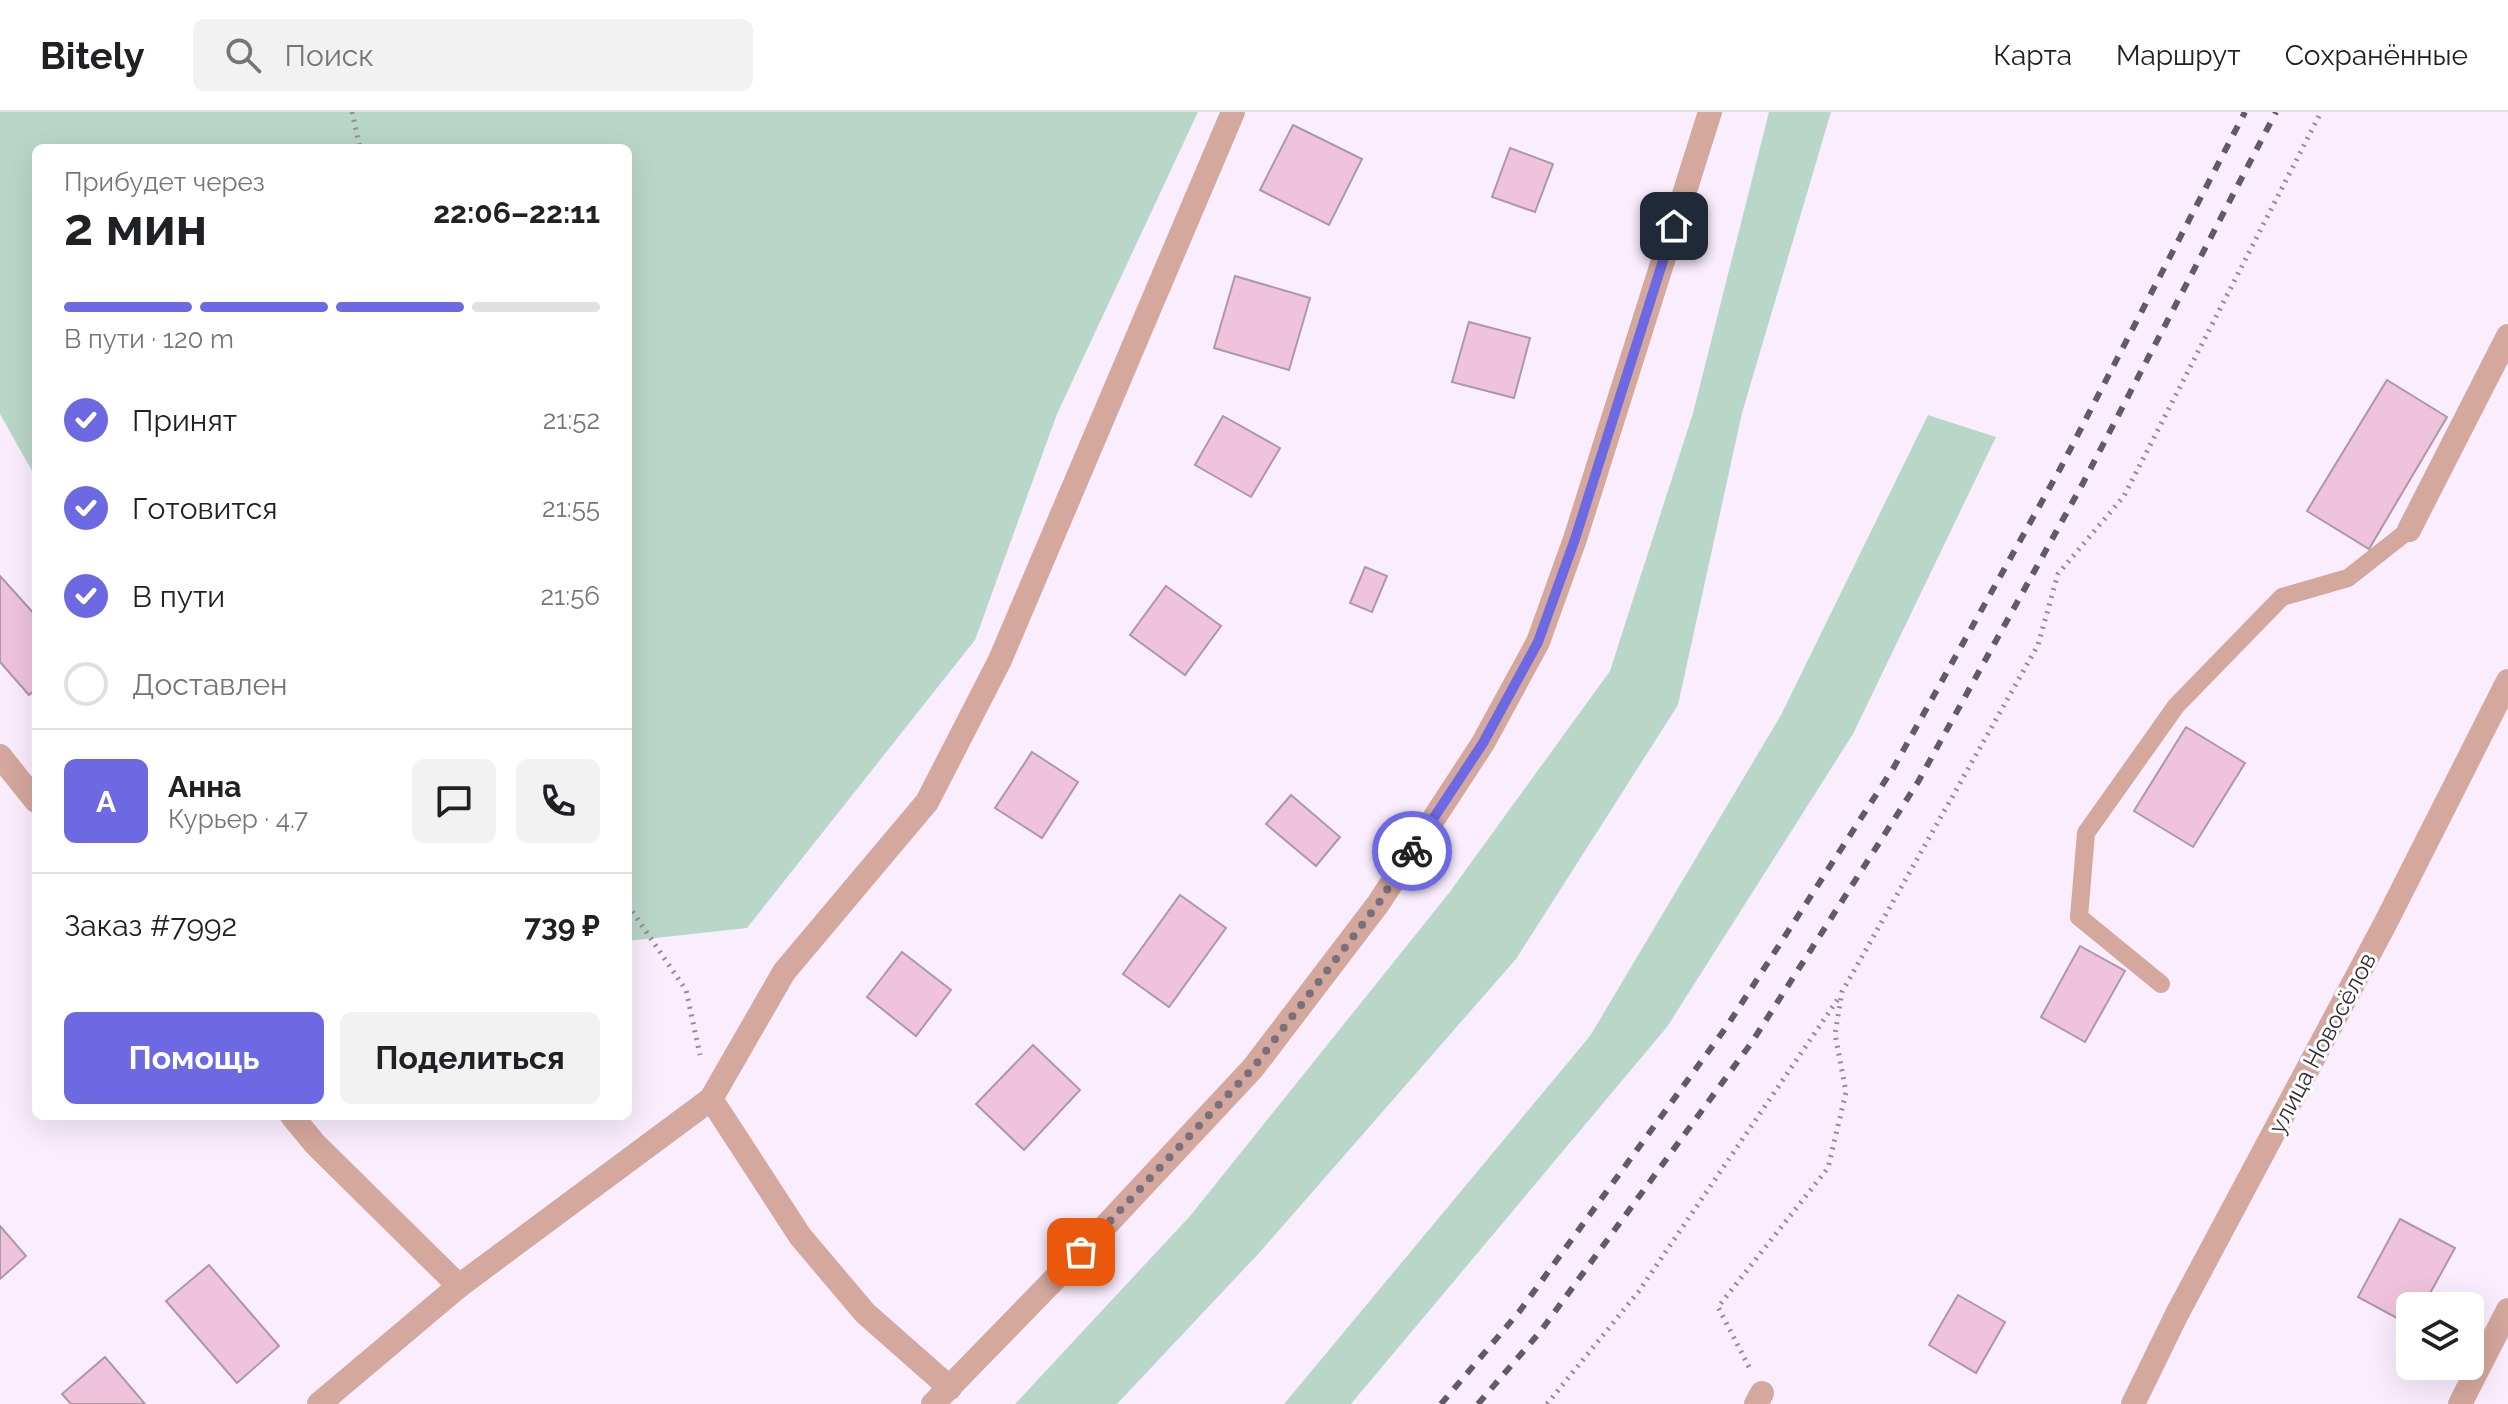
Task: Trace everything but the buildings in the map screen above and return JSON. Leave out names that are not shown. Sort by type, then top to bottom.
[{"type":"street","points":[[319,1404],[459,1286],[711,1099],[784,972],[927,802],[1000,660],[1233,112]]},
{"type":"street","points":[[711,1099],[800,1236],[941,1396],[1253,1068],[1378,904],[1483,743],[1538,642],[1710,112]]},
{"type":"street","points":[[2409,530],[2508,336]]},
{"type":"street","name":"улица Новосёлов","points":[[2133,1404],[2177,1314],[2385,924],[2508,681]]},
{"type":"street","points":[[0,756],[32,796]]},
{"type":"street","points":[[295,1120],[315,1144],[459,1286]]},
{"type":"street","points":[[2460,1404],[2508,1310]]},
{"type":"lane","points":[[2161,984],[2079,917],[2086,833],[2176,706],[2282,597],[2348,578],[2409,530]]},
{"type":"path","points":[[352,112],[359,144]]},
{"type":"path","points":[[1547,1404],[1639,1291],[1842,992],[2038,645],[2058,574],[2124,496],[2321,112]]},
{"type":"path","points":[[632,911],[686,990],[711,1099]]},
{"type":"path","points":[[1759,1398],[1718,1307],[1828,1168],[1846,1092],[1835,1034],[1842,992]]},
{"type":"green space","points":[[0,112],[1198,112],[1057,414],[975,640],[747,928],[632,941],[632,144],[32,144],[32,471],[0,414]]},
{"type":"green space","points":[[1769,112],[1831,112],[1742,413],[1678,705],[1516,959],[1260,1252],[1117,1404],[1015,1404],[1190,1216],[1449,893],[1610,671],[1693,413]]},
{"type":"green space","points":[[1928,415],[1996,437],[1853,734],[1667,1027],[1351,1404],[1284,1404],[1590,1036],[1781,715]]},
{"type":"railway","points":[[1441,1404],[1519,1312],[1727,1026],[1894,767],[2060,469],[2245,112]]},
{"type":"railway","points":[[1478,1404],[1540,1332],[1752,1042],[1918,782],[2083,483],[2276,112]]},
{"type":"way so far","points":[[1081,1252],[1253,1068],[1378,904],[1412,851]]},
{"type":"route","points":[[1412,851],[1483,743],[1538,642],[1575,539],[1674,226]]}]
